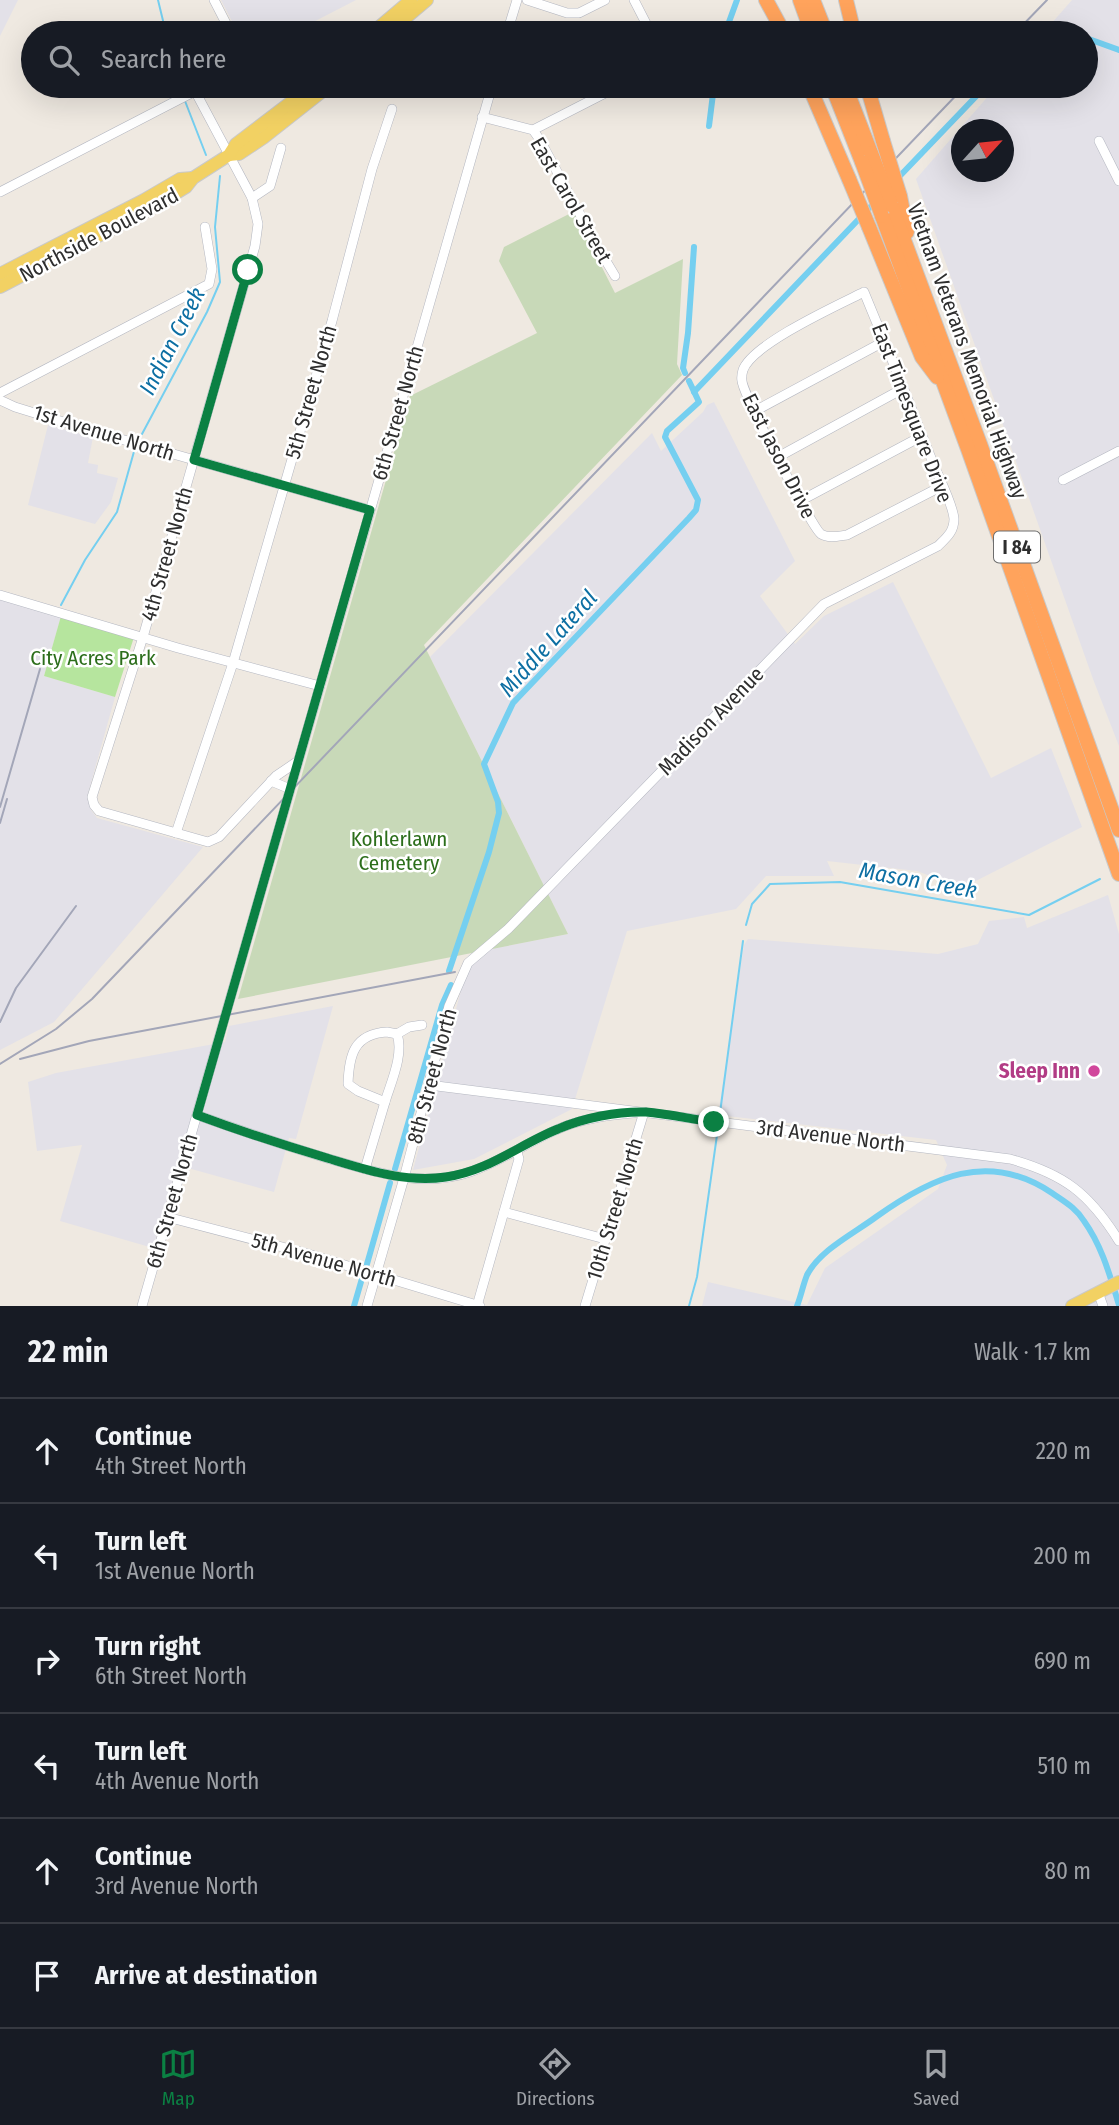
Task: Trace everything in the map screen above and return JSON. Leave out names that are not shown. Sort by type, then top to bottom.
[{"type":"highway","points":[[766,0],[777,21]]},
{"type":"highway","points":[[800,0],[808,21]]},
{"type":"highway","points":[[813,0],[821,21]]},
{"type":"highway","points":[[846,0],[850,21]]},
{"type":"highway","points":[[814,98],[922,357],[946,390]]},
{"type":"highway","name":"I 84","points":[[842,98],[891,206]]},
{"type":"highway","points":[[870,98],[883,141],[891,206]]},
{"type":"highway","name":"Vietnam Veterans Memorial Highway","points":[[891,206],[1119,830]]},
{"type":"highway","name":"Vietnam Veterans Memorial Highway","points":[[891,206],[946,390],[1119,875]]},
{"type":"main road","points":[[386,21],[411,0]]},
{"type":"main road","points":[[402,21],[427,0]]},
{"type":"main road","name":"Northside Boulevard","points":[[0,287],[150,209],[186,187],[193,178],[229,155],[236,144],[297,98]]},
{"type":"main road","name":"Northside Boulevard","points":[[229,155],[239,154],[263,138],[314,98]]},
{"type":"main road","name":"Northside Boulevard","points":[[0,274],[145,200],[180,179],[193,178]]},
{"type":"main road","points":[[1072,1306],[1111,1286]]},
{"type":"street","points":[[214,0],[225,21]]},
{"type":"street","points":[[511,21],[517,0]]},
{"type":"street","points":[[527,0],[568,13],[579,13],[605,0]]},
{"type":"street","points":[[634,0],[645,21]]},
{"type":"street","points":[[0,191],[181,98]]},
{"type":"street","points":[[193,98],[213,120],[252,198],[270,186],[281,148]]},
{"type":"street","name":"6th Street North","points":[[142,1306],[488,98]]},
{"type":"street","points":[[533,130],[596,98]]},
{"type":"street","name":"5th Street North","points":[[176,833],[233,663],[372,169],[392,109]]},
{"type":"street","name":"East Carol Street","points":[[482,117],[533,130],[615,276]]},
{"type":"street","points":[[1099,141],[1119,181]]},
{"type":"street","name":"4th Street North","points":[[176,833],[99,811],[92,797],[143,637],[255,246],[258,224],[252,198]]},
{"type":"street","points":[[0,393],[209,284],[212,269],[205,227]]},
{"type":"street","name":"East Timesquare Drive","points":[[750,360],[767,344],[864,292],[954,519],[950,535]]},
{"type":"street","points":[[755,411],[885,341]]},
{"type":"street","name":"East Jason Drive","points":[[750,360],[744,368],[742,381],[800,501],[821,534],[832,538],[847,535],[942,486]]},
{"type":"street","points":[[778,457],[904,388]]},
{"type":"street","name":"1st Avenue North","points":[[0,400],[86,429],[370,510]]},
{"type":"street","points":[[800,501],[922,436]]},
{"type":"street","points":[[1063,480],[1119,451]]},
{"type":"street","name":"Madison Avenue","points":[[496,940],[824,604],[938,546],[950,535]]},
{"type":"street","points":[[0,595],[320,686]]},
{"type":"street","points":[[176,833],[208,842],[214,840],[271,781],[298,761]]},
{"type":"street","points":[[271,781],[290,789]]},
{"type":"street","name":"8th Street North","points":[[367,1306],[450,1006],[463,971],[475,956],[496,940]]},
{"type":"street","points":[[385,1102],[348,1084],[348,1062],[359,1042],[373,1033],[397,1034],[409,1027],[422,1025]]},
{"type":"street","points":[[365,1169],[397,1060],[400,1042],[397,1034]]},
{"type":"street","name":"3rd Avenue North","points":[[429,1085],[1010,1159],[1044,1169],[1068,1182],[1091,1202],[1119,1241]]},
{"type":"street","points":[[197,1115],[267,1141],[365,1169],[421,1180],[460,1175],[517,1152],[556,1129],[572,1124],[644,1112]]},
{"type":"street","name":"10th Street North","points":[[585,1306],[644,1112]]},
{"type":"street","points":[[478,1306],[519,1159],[517,1152]]},
{"type":"street","points":[[505,1212],[605,1239]]},
{"type":"street","name":"5th Avenue North","points":[[167,1217],[478,1306]]},
{"type":"street","points":[[1103,1306],[1111,1286]]},
{"type":"shaded area","points":[[0,0],[18,0],[0,36]]},
{"type":"shaded area","points":[[221,0],[356,0],[315,21],[232,21]]},
{"type":"shaded area","points":[[1072,0],[1119,0],[1119,746],[916,179],[951,139],[951,182],[1014,182],[1014,119],[968,119],[987,98],[1098,98],[1098,21],[1054,21]]},
{"type":"shaded area","points":[[714,402],[795,561],[760,596],[795,644],[824,616],[893,582],[991,778],[1051,748],[1082,827],[962,888],[917,871],[827,861],[834,876],[766,876],[736,909],[627,931],[572,1109],[474,1159],[413,1170],[471,953],[568,934],[430,657],[652,433],[661,451],[703,412],[707,405]]},
{"type":"shaded area","points":[[48,425],[93,437],[88,463],[98,465],[97,473],[118,478],[111,502],[95,524],[28,505]]},
{"type":"shaded area","points":[[0,599],[61,616],[44,676],[115,697],[87,797],[97,818],[203,847],[54,1022],[0,1050]]},
{"type":"shaded area","points":[[1108,895],[1119,934],[1119,1306],[702,1306],[708,1282],[807,1305],[825,1268],[938,1189],[947,1165],[936,1140],[718,1115],[744,945],[748,939],[938,954],[978,944],[989,921],[1024,917],[1027,928]]},
{"type":"shaded area","points":[[333,1006],[296,1139],[289,1138],[274,1192],[177,1165],[153,1248],[60,1221],[82,1145],[37,1151],[28,1082],[56,1073],[225,1042],[229,1026]]},
{"type":"green space","name":"Kohlerlawn Cemetery","points":[[569,214],[576,216],[615,293],[683,259],[677,364],[682,375],[424,645],[568,934],[238,999],[410,396],[537,333],[499,261],[504,247]]},
{"type":"green space","name":"City Acres Park","points":[[61,616],[134,637],[115,697],[44,676]]},
{"type":"waterway","name":"Indian Creek","points":[[158,0],[163,21]]},
{"type":"waterway","name":"Middle Lateral","points":[[729,21],[737,0]]},
{"type":"waterway","points":[[1098,42],[1119,50]]},
{"type":"waterway","name":"Middle Lateral","points":[[709,126],[712,98]]},
{"type":"waterway","points":[[896,180],[975,98]]},
{"type":"waterway","name":"Indian Creek","points":[[185,101],[206,155]]},
{"type":"waterway","name":"Indian Creek","points":[[142,434],[207,312],[220,282],[215,227],[220,176]]},
{"type":"waterway","points":[[694,392],[876,201]]},
{"type":"waterway","name":"Middle Lateral","points":[[685,373],[683,368],[694,247]]},
{"type":"waterway","name":"Middle Lateral","points":[[449,971],[489,852],[499,813],[498,802],[484,764],[513,703],[696,510],[698,500],[665,437],[667,431],[699,402],[689,381]]},
{"type":"waterway","name":"Indian Creek","points":[[61,605],[85,560],[117,512],[135,448]]},
{"type":"waterway","name":"Mason Creek","points":[[746,925],[752,904],[770,884],[840,882],[1029,915],[1100,879]]},
{"type":"waterway","name":"Mason Creek","points":[[720,1113],[743,941]]},
{"type":"waterway","name":"Middle Lateral","points":[[395,1169],[442,1005],[451,985]]},
{"type":"waterway","name":"Mason Creek","points":[[689,1306],[697,1277],[718,1128]]},
{"type":"waterway","points":[[797,1306],[807,1275],[820,1258],[838,1243],[918,1190],[939,1180],[983,1171],[1005,1173],[1028,1180],[1070,1205],[1101,1251],[1119,1305]]},
{"type":"waterway","name":"Middle Lateral","points":[[367,1264],[390,1183]]},
{"type":"waterway","name":"Middle Lateral","points":[[354,1306],[363,1275]]},
{"type":"railway","points":[[1027,21],[1047,0]]},
{"type":"railway","points":[[0,1064],[56,1029],[92,999],[954,98]]},
{"type":"railway","points":[[0,807],[40,669]]},
{"type":"railway","points":[[0,823],[7,799]]},
{"type":"railway","points":[[0,1022],[16,988],[76,906]]},
{"type":"railway","points":[[20,1059],[89,1041],[455,972]]},
{"type":"place","name":"Sleep Inn","points":[[1094,1071]]},
{"type":"route","points":[[248,270],[194,460],[370,510],[197,1115],[267,1141],[384,1175],[421,1180],[470,1172],[517,1152],[556,1129],[588,1119],[644,1112],[714,1122]]}]
